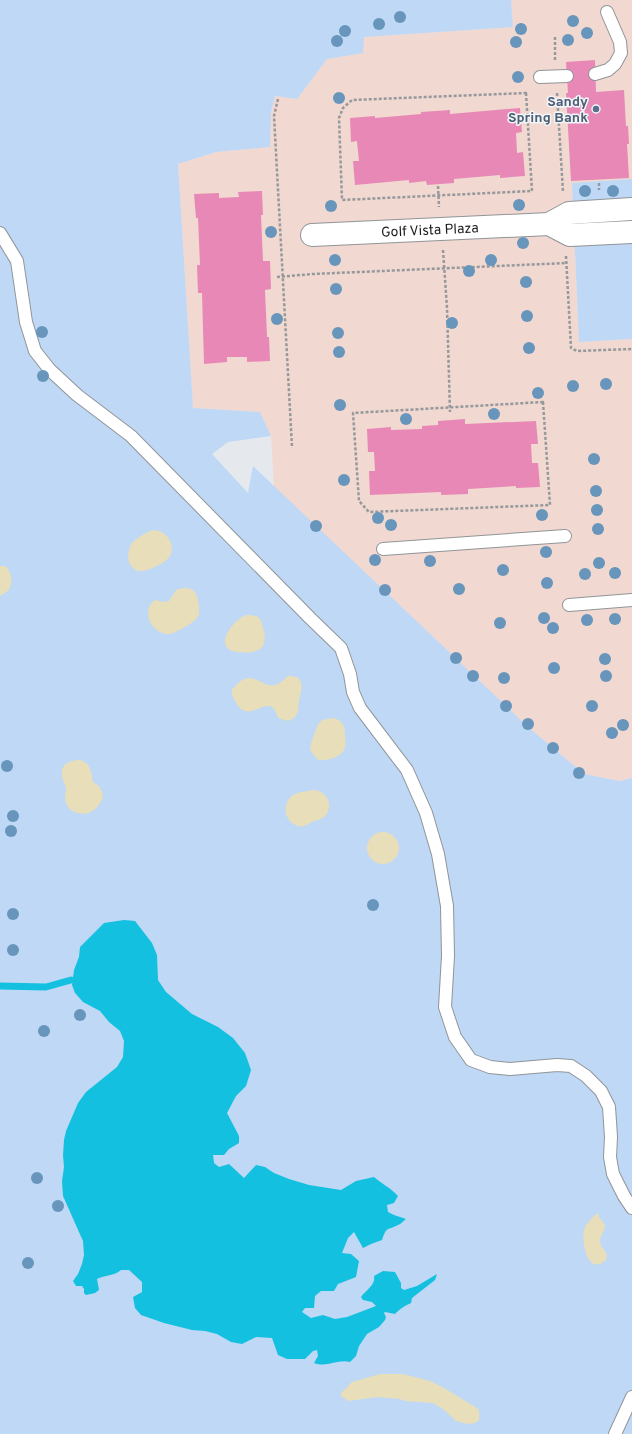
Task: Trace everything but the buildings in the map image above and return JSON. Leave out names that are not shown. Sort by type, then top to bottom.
[{"type":"street","name":"Golf Vista Plaza","points":[[312,235],[549,224],[568,213],[632,209]]},
{"type":"street","points":[[549,224],[570,235],[632,232]]},
{"type":"lane","points":[[595,74],[608,70],[615,64],[621,53],[620,42],[607,12]]},
{"type":"lane","points":[[540,77],[562,76]]},
{"type":"lane","points":[[0,233],[17,261],[26,322],[35,351],[50,370],[77,395],[131,436],[341,648],[350,674],[353,692],[360,708],[407,770],[426,813],[438,854],[447,906],[448,956],[445,1007],[456,1037],[471,1060],[490,1067],[510,1069],[557,1065],[571,1066],[586,1076],[601,1091],[609,1107],[611,1137],[610,1157],[613,1174],[632,1208]]},
{"type":"lane","points":[[383,549],[565,536]]},
{"type":"lane","points":[[569,605],[632,600]]},
{"type":"lane","points":[[615,1434],[632,1397]]},
{"type":"path","points":[[555,37],[562,76],[564,197]]},
{"type":"path","points":[[526,93],[532,191],[439,195],[342,200],[339,118],[342,108],[352,100],[526,93]]},
{"type":"path","points":[[278,99],[274,116],[292,447]]},
{"type":"path","points":[[599,183],[600,191]]},
{"type":"path","points":[[438,186],[445,268],[450,412]]},
{"type":"path","points":[[566,256],[571,348],[577,351],[632,349]]},
{"type":"path","points":[[277,277],[445,268],[567,264]]},
{"type":"path","points":[[543,402],[550,505],[369,512],[359,501],[353,413],[450,407],[543,402]]},
{"type":"shaded area","points":[[0,0],[511,0],[513,27],[364,37],[363,53],[327,59],[297,99],[275,96],[271,112],[270,147],[216,152],[178,164],[193,408],[260,412],[271,436],[228,442],[212,454],[248,493],[253,466],[527,726],[584,774],[620,781],[632,778],[632,1434],[0,1434]]},
{"type":"shaded area","points":[[511,0],[632,0],[632,179],[572,183],[579,342],[632,339],[632,778],[620,781],[584,774],[527,726],[274,487],[271,436],[260,412],[193,408],[178,164],[216,152],[270,147],[271,112],[275,96],[297,99],[327,59],[363,53],[363,37],[513,27]]},
{"type":"shaded area","points":[[632,179],[632,339],[579,342],[572,183]]},
{"type":"sand","points":[[153,530],[162,532],[169,538],[172,551],[168,559],[161,564],[151,569],[139,571],[132,567],[129,563],[128,555],[130,547],[136,539]]},
{"type":"sand","points":[[0,566],[6,566],[10,572],[11,583],[9,590],[0,596]]},
{"type":"sand","points":[[183,588],[191,589],[196,593],[199,606],[198,617],[180,630],[170,634],[164,634],[158,631],[150,622],[148,610],[150,605],[155,600],[164,602],[169,601],[176,590]]},
{"type":"sand","points":[[246,615],[255,616],[260,619],[265,635],[265,641],[260,649],[255,651],[237,652],[229,649],[225,640],[235,622]]},
{"type":"sand","points":[[288,676],[298,678],[301,688],[298,711],[294,718],[288,721],[278,718],[272,707],[268,706],[244,711],[235,701],[232,689],[244,679],[249,678],[268,685],[275,685],[279,684]]},
{"type":"sand","points":[[333,718],[340,721],[343,725],[346,740],[345,748],[342,753],[336,757],[318,760],[310,750],[311,743],[318,724],[322,720]]},
{"type":"sand","points":[[79,760],[88,765],[93,782],[99,786],[103,794],[99,805],[94,810],[83,814],[75,812],[68,807],[65,801],[66,788],[62,778],[62,769],[64,766],[69,762]]},
{"type":"sand","points":[[314,790],[322,793],[328,799],[329,807],[326,815],[304,826],[293,824],[287,817],[286,812],[289,799],[298,793]]},
{"type":"sand","points":[[383,832],[394,837],[399,848],[394,859],[383,864],[372,859],[367,848],[372,837]]},
{"type":"sand","points":[[598,1213],[599,1218],[603,1222],[605,1228],[600,1242],[606,1252],[607,1257],[606,1260],[600,1264],[595,1264],[590,1261],[587,1256],[583,1235],[586,1225],[594,1215]]},
{"type":"sand","points":[[380,1374],[403,1374],[430,1381],[477,1408],[479,1410],[479,1420],[475,1423],[468,1424],[456,1421],[443,1409],[433,1403],[378,1397],[348,1401],[341,1396],[341,1393],[352,1382]]},
{"type":"water","points":[[124,920],[135,921],[152,943],[157,955],[158,980],[166,992],[192,1014],[218,1027],[233,1038],[245,1053],[251,1070],[246,1086],[236,1096],[227,1113],[239,1136],[239,1143],[229,1149],[224,1155],[213,1155],[214,1163],[219,1167],[229,1164],[244,1178],[256,1165],[265,1167],[274,1173],[289,1179],[309,1185],[341,1190],[356,1181],[374,1177],[398,1196],[394,1203],[387,1205],[388,1212],[406,1219],[399,1225],[387,1230],[382,1240],[363,1248],[354,1232],[348,1238],[342,1253],[351,1254],[359,1261],[356,1277],[338,1284],[334,1291],[321,1291],[315,1296],[314,1308],[305,1308],[302,1312],[311,1318],[323,1315],[335,1319],[347,1317],[376,1306],[372,1302],[363,1300],[361,1297],[374,1282],[374,1276],[383,1271],[395,1272],[401,1283],[401,1288],[404,1290],[417,1286],[437,1274],[435,1280],[412,1298],[411,1303],[395,1314],[384,1313],[386,1317],[385,1320],[379,1327],[367,1334],[359,1346],[356,1356],[350,1362],[345,1361],[323,1365],[314,1363],[318,1356],[317,1350],[313,1351],[305,1359],[287,1359],[278,1355],[272,1338],[256,1337],[242,1344],[231,1342],[217,1334],[164,1323],[141,1315],[135,1308],[133,1297],[142,1292],[142,1282],[129,1270],[121,1270],[97,1279],[99,1290],[95,1293],[86,1295],[82,1286],[76,1286],[73,1281],[78,1274],[84,1255],[83,1241],[63,1196],[62,1181],[64,1167],[64,1140],[66,1131],[78,1103],[86,1092],[117,1067],[123,1057],[124,1041],[120,1031],[109,1022],[100,1011],[83,1002],[75,993],[72,985],[74,970],[79,957],[80,947],[104,923]]},
{"type":"waterway","points":[[0,986],[46,987],[71,980]]},
{"type":"place","name":"Sandy Spring Bank","points":[[596,109]]}]
